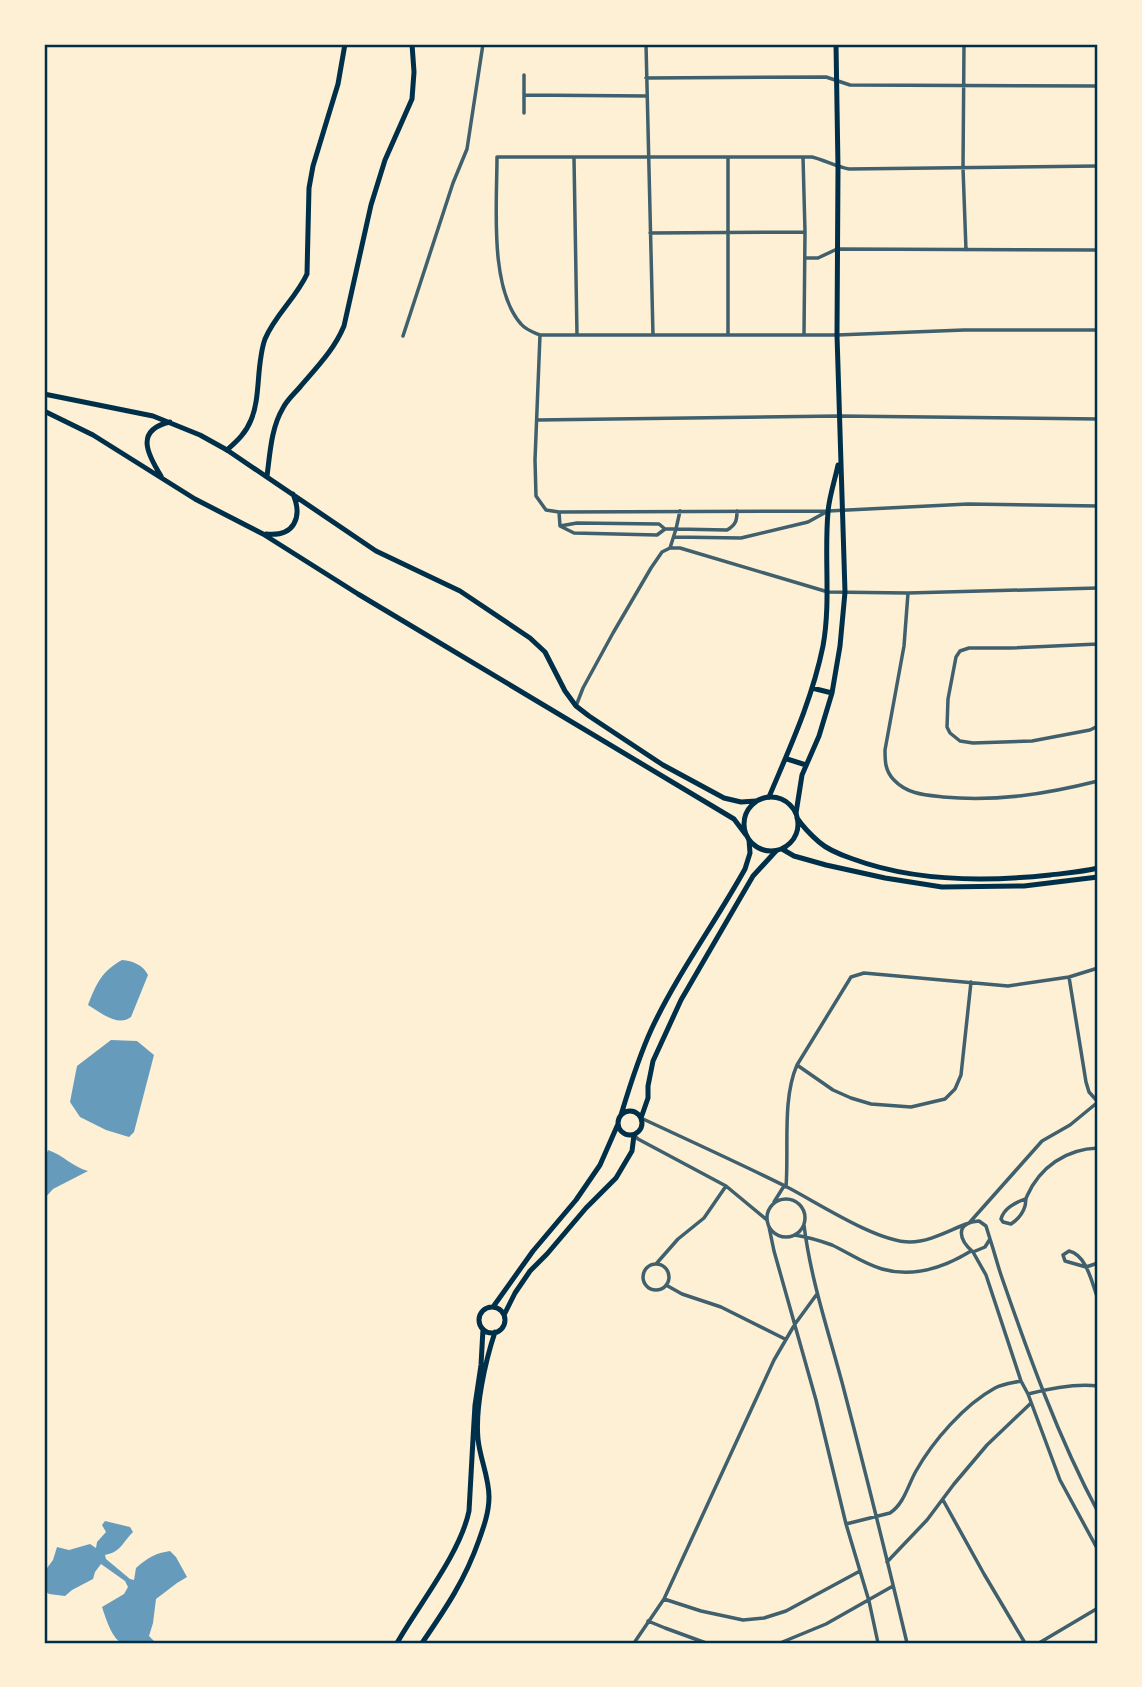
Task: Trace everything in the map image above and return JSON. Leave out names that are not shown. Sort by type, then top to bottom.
[{"type":"main road","points":[[227,450],[238,440],[252,419],[266,337],[307,274],[309,188],[338,84],[345,44]]},
{"type":"main road","points":[[267,476],[271,443],[284,405],[325,359],[338,341],[344,326],[371,205],[386,160],[412,99],[412,44]]},
{"type":"main road","points":[[618,1125],[624,1134],[634,1135],[642,1127],[641,1118],[648,1098],[653,1061],[681,1000],[753,876],[779,850],[790,844],[795,836],[802,775],[819,736],[831,693],[840,646],[845,592],[837,335],[836,44]]},
{"type":"main road","points":[[44,394],[153,416],[227,450],[376,551],[460,591],[530,638],[544,652],[576,706],[663,765],[724,799],[741,802],[777,797],[785,801],[820,843],[836,853],[888,869],[932,877],[974,880],[1098,868]]},
{"type":"main road","points":[[44,411],[93,435],[195,499],[263,534],[358,594],[734,819],[747,838],[761,849],[779,850],[827,865],[885,878],[942,887],[1024,886],[1098,877]]},
{"type":"main road","points":[[164,480],[149,457],[147,447],[152,430],[160,424],[170,422]]},
{"type":"main road","points":[[769,797],[807,708],[823,644],[828,592],[828,511],[840,459]]},
{"type":"main road","points":[[263,534],[276,536],[288,530],[296,520],[298,506],[293,494]]},
{"type":"main road","points":[[812,688],[831,693]]},
{"type":"main road","points":[[787,758],[806,765]]},
{"type":"main road","points":[[493,1307],[600,1165],[618,1125],[639,1057],[653,1026],[745,869],[750,853],[744,820],[746,812],[756,801]]},
{"type":"main road","points":[[621,1115],[631,1111],[641,1118]]},
{"type":"main road","points":[[504,1315],[497,1308],[488,1308],[481,1313],[480,1324],[488,1332],[499,1331],[505,1323],[504,1315],[515,1293],[530,1271],[616,1178],[632,1151],[634,1135]]},
{"type":"main road","points":[[397,1643],[454,1549],[467,1522],[483,1329]]},
{"type":"main road","points":[[422,1643],[453,1598],[468,1570],[484,1526],[489,1497],[477,1426],[486,1366],[495,1332]]},
{"type":"street","points":[[404,336],[453,183],[467,149],[483,44]]},
{"type":"street","points":[[530,44],[646,44],[653,335]]},
{"type":"street","points":[[964,44],[963,168],[966,250]]},
{"type":"street","points":[[524,75],[524,113]]},
{"type":"street","points":[[646,78],[826,78],[850,86],[1098,86]]},
{"type":"street","points":[[524,95],[647,96]]},
{"type":"street","points":[[728,335],[729,157]]},
{"type":"street","points":[[803,157],[804,335]]},
{"type":"street","points":[[1098,166],[849,169],[812,157],[497,158],[500,279],[521,324],[540,335],[837,335],[964,330],[1098,330]]},
{"type":"street","points":[[574,158],[577,335]]},
{"type":"street","points":[[650,233],[805,232]]},
{"type":"street","points":[[805,258],[818,258],[837,249],[1098,250]]},
{"type":"street","points":[[540,335],[536,496],[547,510],[828,511],[968,504],[1098,506]]},
{"type":"street","points":[[537,420],[839,416],[1098,419]]},
{"type":"street","points":[[670,548],[680,511]]},
{"type":"street","points":[[560,526],[574,533],[657,535],[664,529],[727,530],[737,522],[737,511]]},
{"type":"street","points":[[674,537],[741,538],[808,522],[828,511]]},
{"type":"street","points":[[559,512],[560,526]]},
{"type":"street","points":[[560,526],[577,523],[659,524],[664,529]]},
{"type":"street","points":[[576,706],[583,688],[651,568],[662,552],[670,548],[680,548],[828,592],[908,593],[1098,588]]},
{"type":"street","points":[[908,593],[904,646],[885,750],[885,765],[895,781],[909,792],[960,799],[1026,796],[1098,781]]},
{"type":"street","points":[[1098,671],[1098,643],[969,648],[960,651],[956,657],[950,688],[947,727],[960,741],[973,743],[1031,741],[1090,730],[1098,726]]},
{"type":"street","points":[[878,1643],[767,1220],[768,1212],[786,1187],[793,1074],[851,977],[864,973],[1008,986],[1069,977],[1098,968]]},
{"type":"street","points":[[1069,977],[1086,1082],[1089,1092],[1098,1102],[1070,1125],[1042,1141],[963,1227],[961,1235],[986,1275],[1021,1381],[1060,1480],[1098,1550]]},
{"type":"street","points":[[797,1065],[833,1090],[871,1104],[911,1107],[945,1099],[955,1089],[961,1074],[971,982]]},
{"type":"street","points":[[641,1118],[786,1187],[868,1230],[895,1240],[908,1242],[930,1239],[979,1221],[986,1226],[1042,1390],[1098,1513]]},
{"type":"street","points":[[634,1135],[726,1186],[767,1220]]},
{"type":"street","points":[[1025,1199],[1025,1205],[1015,1221],[1011,1224],[1003,1222],[1002,1215],[1007,1208],[1025,1199],[1040,1175],[1058,1159],[1078,1150],[1098,1148]]},
{"type":"street","points":[[656,1264],[678,1239],[704,1218],[726,1186]]},
{"type":"street","points":[[786,1187],[797,1203]]},
{"type":"street","points":[[774,1204],[783,1199],[793,1200],[801,1206],[805,1215],[804,1225],[817,1294],[844,1390],[907,1643]]},
{"type":"street","points":[[769,1227],[780,1236],[790,1237],[804,1225]]},
{"type":"street","points":[[795,1235],[831,1244],[882,1269],[911,1273],[947,1264],[985,1247],[990,1239]]},
{"type":"street","points":[[1098,1262],[1086,1267],[1065,1261],[1063,1255],[1069,1251],[1083,1260],[1086,1267],[1098,1299]]},
{"type":"street","points":[[648,1266],[664,1266],[669,1273],[666,1285],[654,1290],[647,1286],[643,1278],[648,1266]]},
{"type":"street","points":[[666,1285],[682,1294],[721,1307],[786,1340]]},
{"type":"street","points":[[634,1643],[664,1599],[774,1360],[817,1294]]},
{"type":"street","points":[[846,1524],[890,1513],[896,1509],[916,1471],[937,1440],[966,1411],[996,1388],[1021,1381]]},
{"type":"street","points":[[1028,1394],[1073,1385],[1098,1386]]},
{"type":"street","points":[[887,1562],[927,1520],[987,1445],[1031,1404]]},
{"type":"street","points":[[943,1500],[1025,1643]]},
{"type":"street","points":[[664,1599],[743,1620],[764,1618],[786,1611],[860,1571]]},
{"type":"street","points":[[780,1643],[826,1624],[893,1586]]},
{"type":"street","points":[[1039,1643],[1098,1608]]},
{"type":"street","points":[[648,1621],[706,1643]]},
{"type":"water","points":[[122,960],[137,964],[148,975],[131,1017],[115,1020],[88,1005],[100,979]]},
{"type":"water","points":[[111,1040],[137,1041],[154,1055],[134,1132],[129,1137],[106,1130],[80,1117],[70,1102],[77,1066]]},
{"type":"water","points":[[48,1150],[88,1171],[53,1189],[44,1199],[44,1160]]},
{"type":"water","points":[[105,1521],[130,1527],[133,1532],[118,1549],[105,1555],[106,1559],[130,1579],[134,1580],[136,1568],[144,1561],[170,1551],[187,1577],[156,1599],[149,1636],[156,1643],[125,1643],[115,1637],[102,1607],[124,1594],[128,1587],[125,1581],[101,1564],[93,1579],[65,1596],[49,1594],[44,1590],[44,1572],[53,1560],[57,1547],[69,1550],[90,1544],[96,1548],[97,1542],[106,1532],[102,1525]]}]
